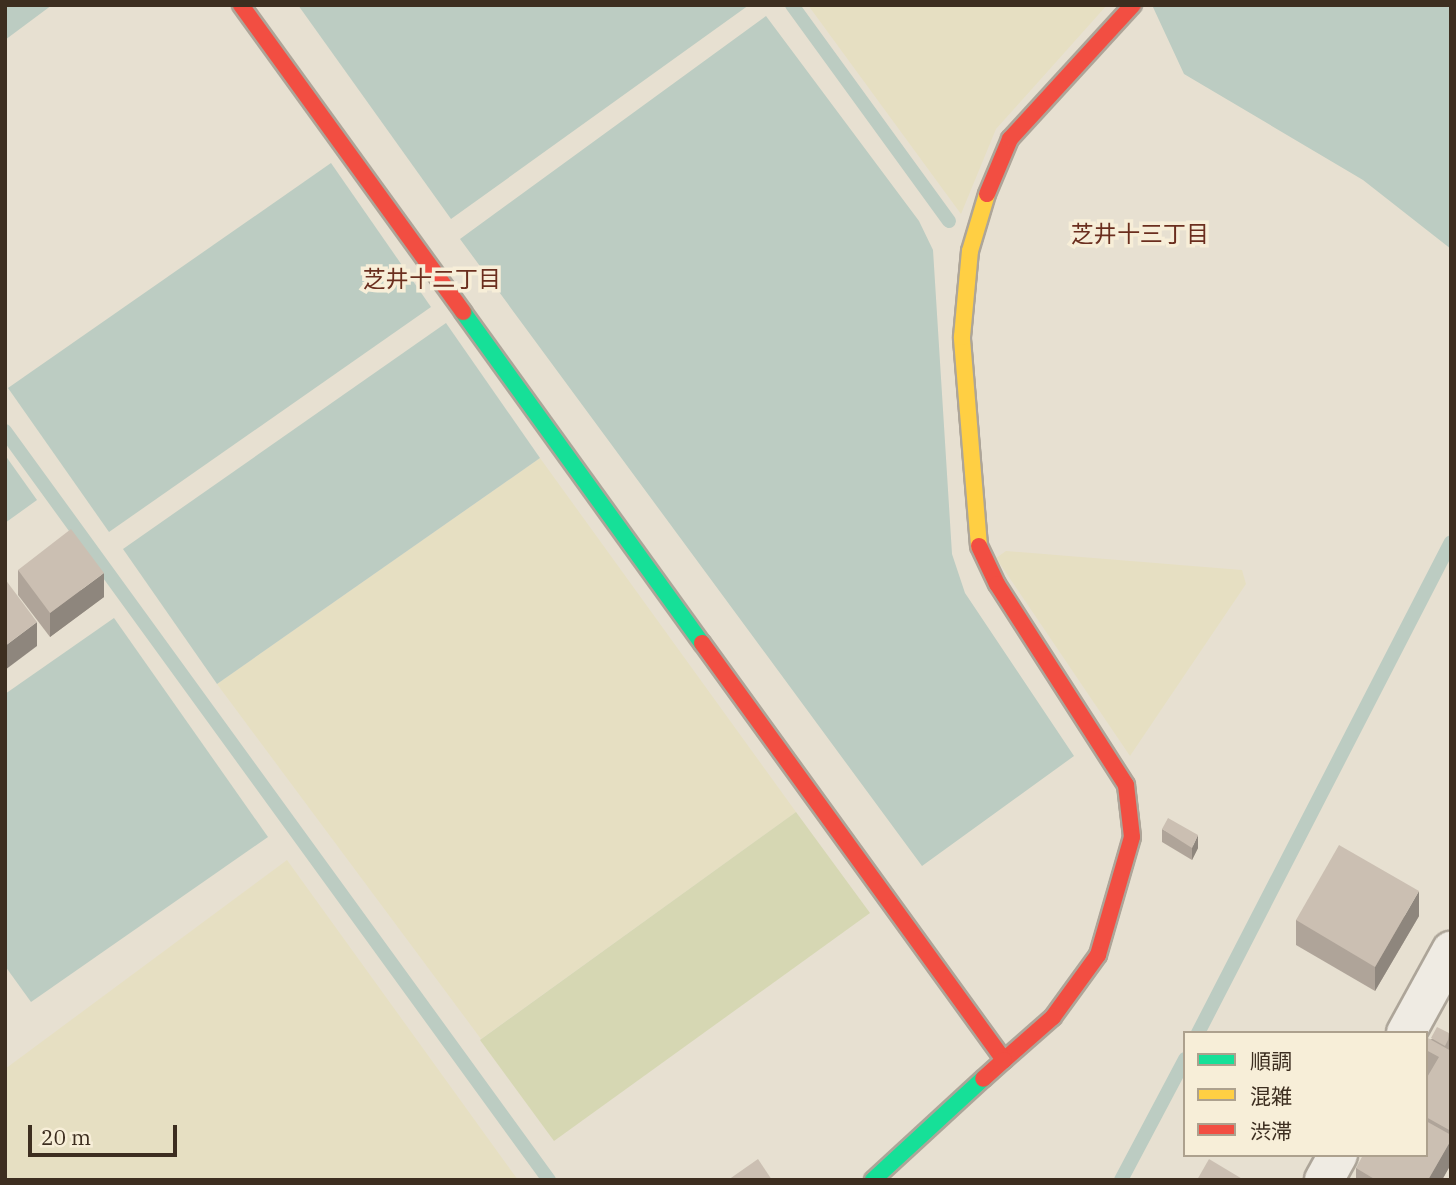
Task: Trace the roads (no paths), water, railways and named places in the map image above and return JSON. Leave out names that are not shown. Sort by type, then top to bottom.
[{"type":"street","points":[[241,5],[1004,1060]]},
{"type":"street","points":[[873,1180],[1053,1017],[1098,955],[1120,890],[1132,837],[1126,785],[997,584],[977,543],[962,337],[970,251],[986,195],[1010,139],[1133,5]]},
{"type":"street","points":[[1407,1031],[1451,951]]},
{"type":"street","points":[[1324,1180],[1337,1157]]},
{"type":"waterway","points":[[792,5],[949,221]]},
{"type":"waterway","points":[[5,431],[549,1180]]},
{"type":"waterway","points":[[1199,1031],[1451,542]]},
{"type":"waterway","points":[[1121,1180],[1183,1063]]},
{"type":"district","name":"芝井十三丁目","points":[[1140,233]]},
{"type":"district","name":"芝井十二丁目","points":[[432,278]]}]
